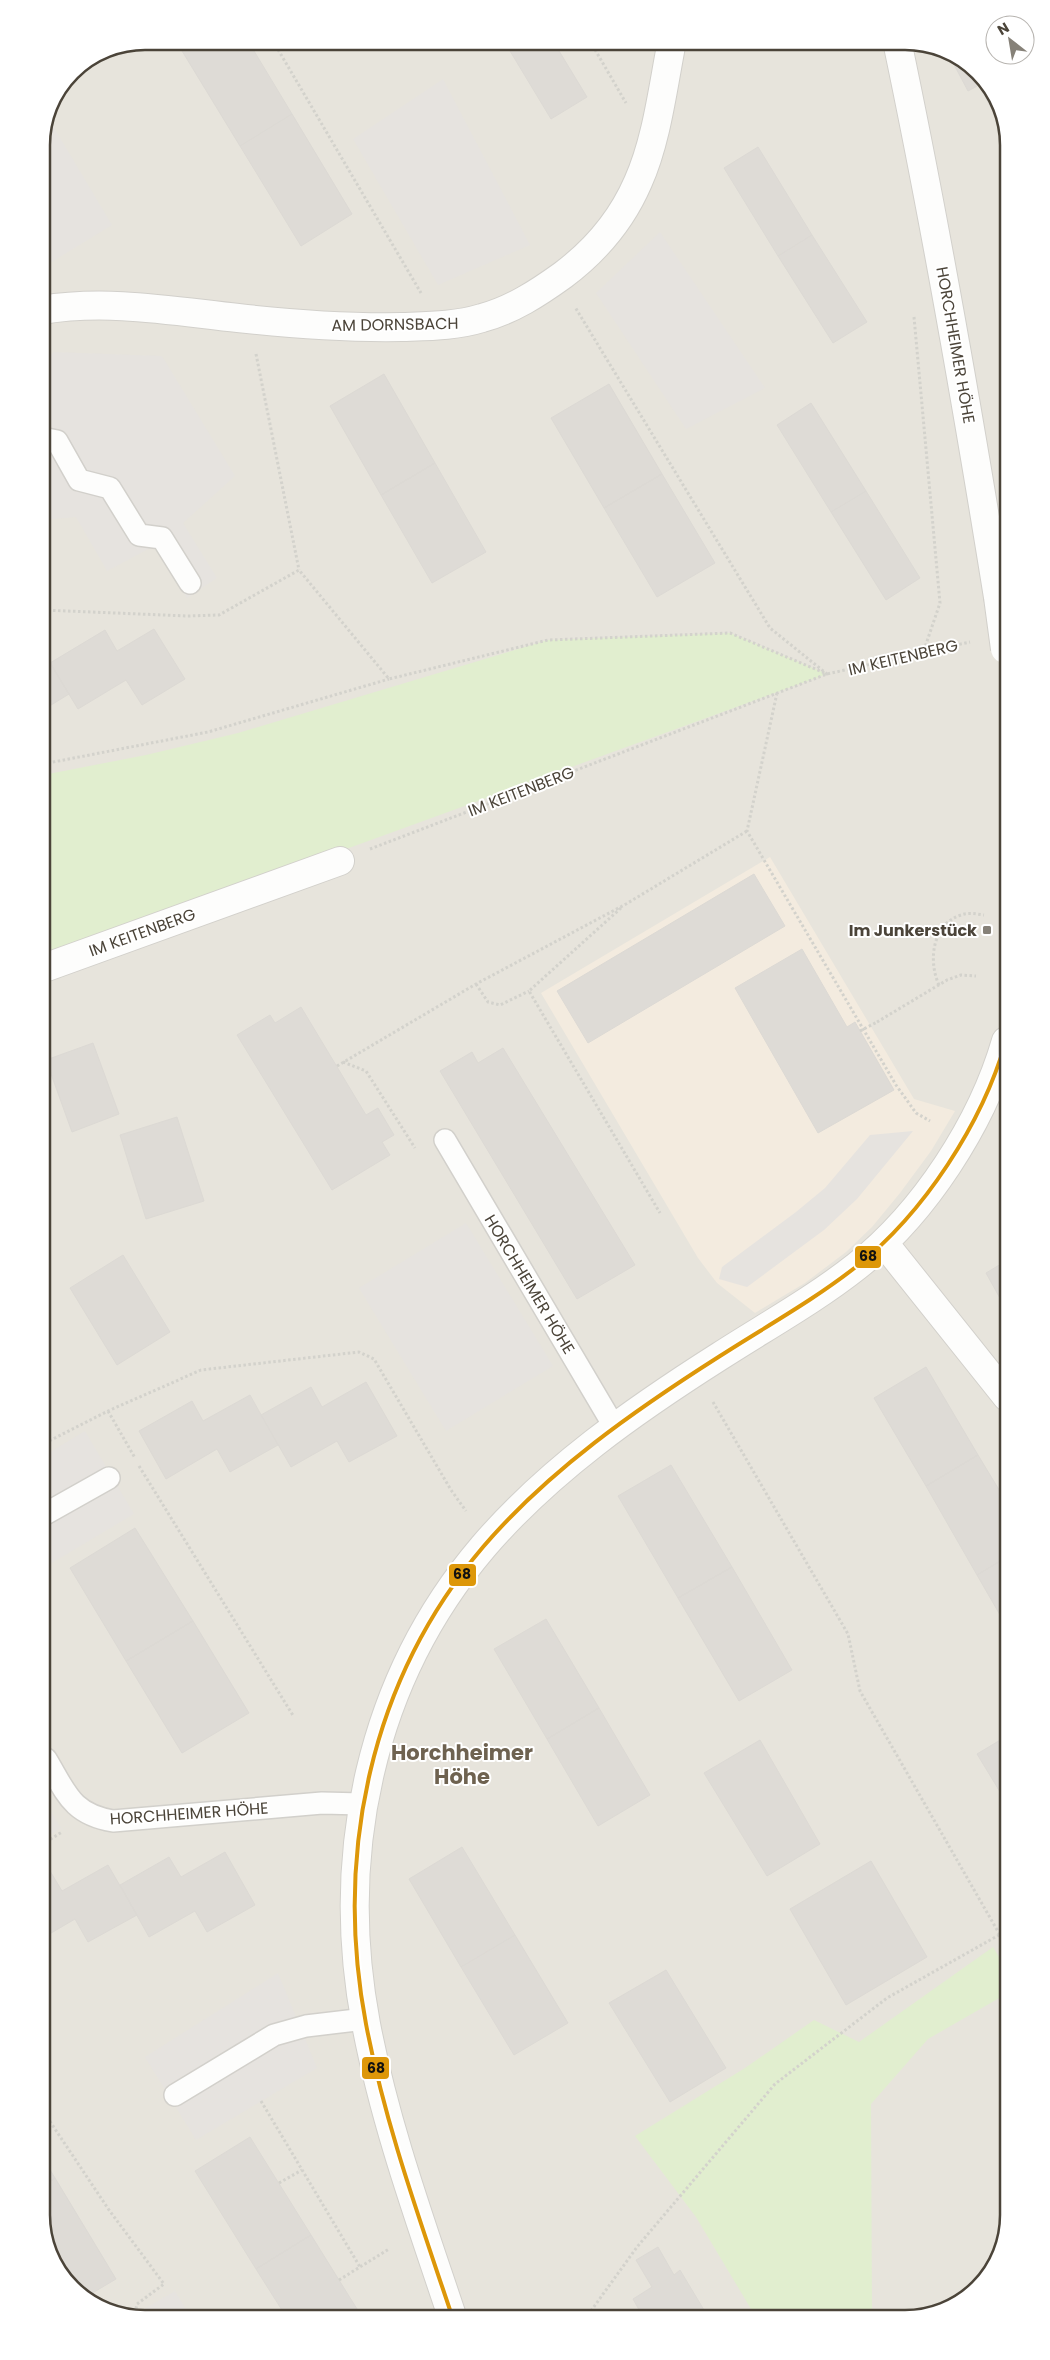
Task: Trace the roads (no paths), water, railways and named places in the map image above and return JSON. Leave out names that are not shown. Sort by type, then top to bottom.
[{"type":"street","name":"AM DORNSBACH","points":[[50,309],[67,306],[121,305],[249,320],[357,328],[441,326],[484,318],[506,309],[525,300],[580,261],[600,242],[629,199],[645,163],[670,50]]},
{"type":"street","name":"HORCHHEIMER HÖHE","points":[[899,50],[924,166],[957,344],[1000,611]]},
{"type":"street","name":"IM KEITENBERG","points":[[50,966],[340,861]]},
{"type":"street","points":[[450,2310],[389,2120],[365,2019],[354,1910],[354,1874],[362,1804],[370,1770],[392,1704],[422,1636],[441,1604],[483,1547],[509,1519],[567,1466],[615,1428],[695,1372],[840,1278],[884,1243],[915,1209],[948,1162],[979,1108],[1000,1056]]},
{"type":"street","points":[[884,1243],[1000,1388]]},
{"type":"lane","points":[[50,440],[57,441],[79,480],[110,488],[139,535],[162,538],[190,583]]},
{"type":"lane","name":"HORCHHEIMER HÖHE","points":[[445,1140],[615,1428]]},
{"type":"lane","points":[[50,1511],[109,1478]]},
{"type":"lane","name":"HORCHHEIMER HÖHE","points":[[50,1765],[66,1794],[77,1807],[89,1816],[113,1821],[322,1803],[362,1804]]},
{"type":"lane","points":[[175,2095],[274,2035],[289,2029],[365,2019]]},
{"type":"place","name":"Im Junkerstück","points":[[987,930]]},
{"type":"district","name":"Horchheimer Höhe","points":[[462,1765]]}]
